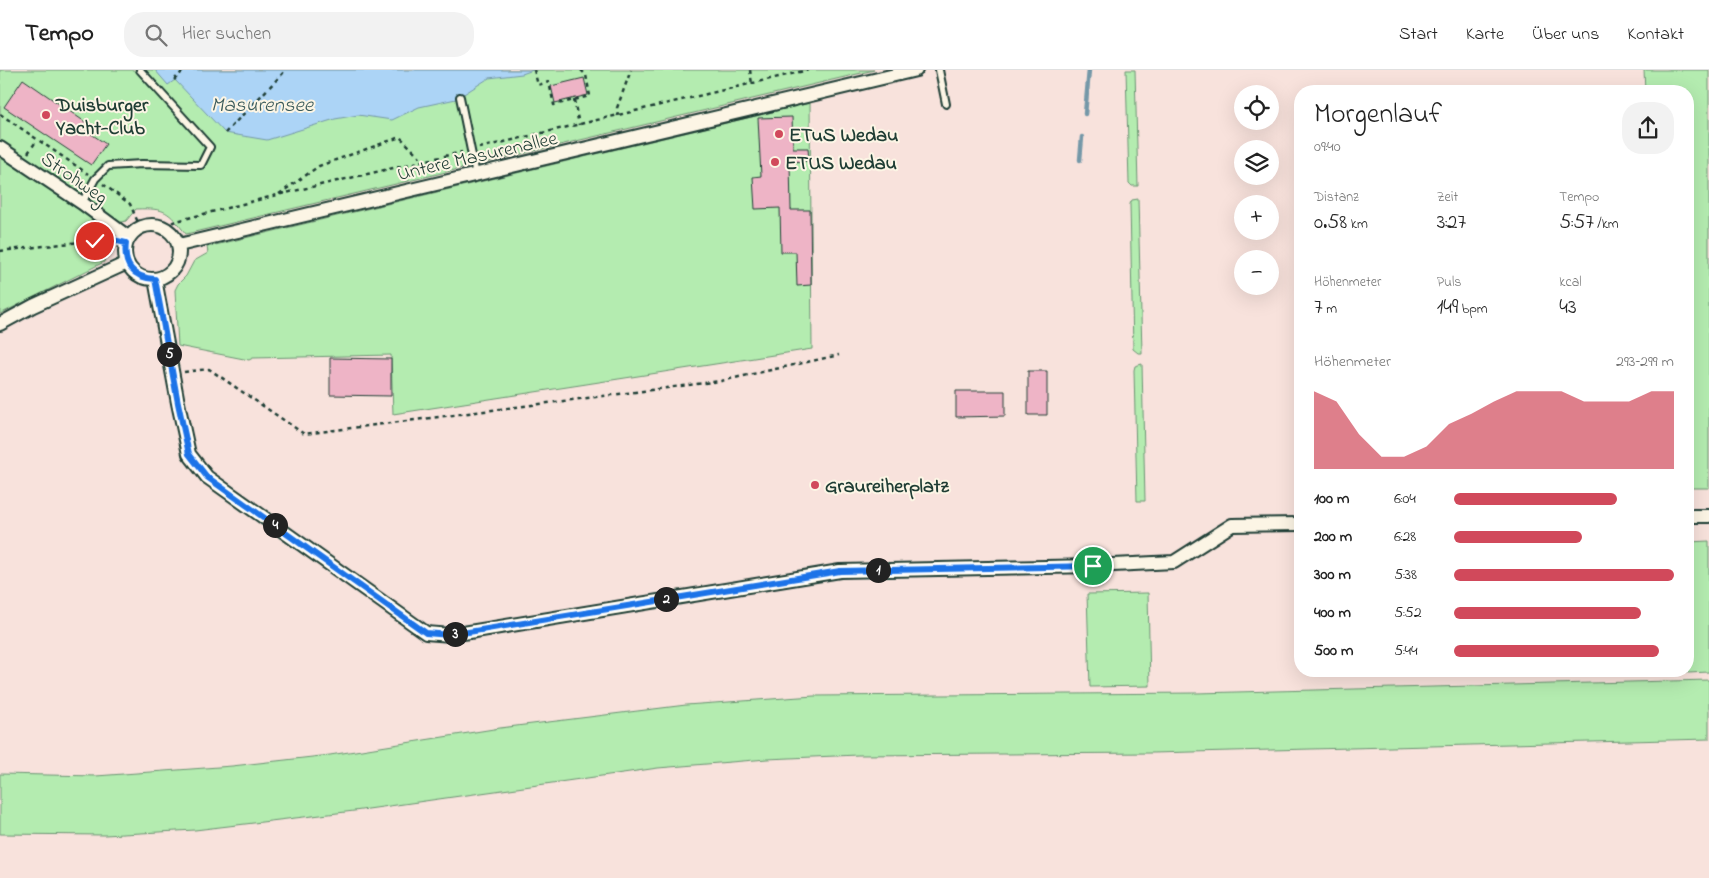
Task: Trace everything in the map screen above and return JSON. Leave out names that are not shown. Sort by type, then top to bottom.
[{"type":"street","name":"Untere Masurenallee","points":[[179,245],[916,70]]},
{"type":"street","name":"Strohweg","points":[[0,148],[82,203],[127,240]]},
{"type":"street","points":[[154,224],[167,229],[175,236],[179,245],[180,253],[175,268],[169,274],[155,279],[146,279],[138,276],[131,270],[124,253],[127,240],[140,227],[154,224]]},
{"type":"street","points":[[0,324],[33,306],[127,263]]},
{"type":"street","points":[[155,279],[189,454],[207,477],[426,633],[450,635],[840,571],[1093,566],[1174,562],[1232,525],[1294,524]]},
{"type":"street","points":[[1694,516],[1709,516]]},
{"type":"lane","points":[[82,203],[96,179],[108,166],[142,164],[201,165],[210,147],[140,70]]},
{"type":"lane","points":[[939,70],[946,104]]},
{"type":"lane","points":[[460,97],[476,175]]},
{"type":"path","points":[[174,80],[184,70]]},
{"type":"path","points":[[225,133],[286,70]]},
{"type":"path","points":[[534,70],[538,85],[549,82],[554,105],[590,96],[586,75],[581,70]]},
{"type":"path","points":[[618,116],[617,108],[630,70]]},
{"type":"path","points":[[750,70],[752,84]]},
{"type":"path","points":[[766,81],[808,70]]},
{"type":"path","points":[[574,100],[579,125]]},
{"type":"path","points":[[0,114],[130,204],[140,227]]},
{"type":"path","points":[[277,195],[319,166],[400,137],[424,161]]},
{"type":"path","points":[[0,251],[109,239],[127,240]]},
{"type":"path","points":[[173,374],[210,369],[304,434],[721,381],[839,355]]},
{"type":"green space","points":[[0,70],[874,70],[186,234],[166,212],[154,209],[136,209],[126,221],[121,222],[105,254],[104,262],[0,314]]},
{"type":"green space","points":[[1126,70],[1135,70],[1138,186],[1132,186],[1129,183]]},
{"type":"green space","points":[[1644,70],[1709,70],[1709,488],[1694,488],[1694,85],[1645,85]]},
{"type":"green space","points":[[810,103],[812,349],[393,414],[391,355],[253,358],[249,360],[178,346],[175,290],[186,276],[194,261],[208,253],[207,247]]},
{"type":"green space","points":[[1138,199],[1142,353],[1138,353],[1133,349],[1130,204],[1132,200]]},
{"type":"green space","points":[[1142,364],[1145,501],[1137,501],[1134,370],[1135,366]]},
{"type":"green space","points":[[1709,541],[1709,672],[1694,673],[1694,542]]},
{"type":"green space","points":[[1148,593],[1150,686],[1090,687],[1087,594]]},
{"type":"green space","points":[[1709,680],[1709,739],[1152,753],[858,755],[767,759],[658,768],[354,811],[195,830],[105,835],[0,834],[0,774],[96,776],[232,766],[330,755],[500,728],[686,705],[814,696],[1197,693]]},
{"type":"water","name":"Masurensee","points":[[155,70],[533,70],[522,74],[489,78],[456,99],[419,107],[392,120],[358,115],[335,119],[267,140],[225,133],[175,80],[168,85]]},
{"type":"building","points":[[584,78],[588,95],[555,103],[551,86]]},
{"type":"building","name":"Duisburger Yacht-Club","points":[[23,79],[88,124],[84,129],[106,144],[91,165],[4,107]]},
{"type":"building","points":[[792,117],[793,148],[808,148],[809,161],[790,162],[791,210],[810,210],[811,285],[797,286],[796,252],[781,252],[780,208],[755,209],[753,177],[761,176],[758,118]]},
{"type":"building","points":[[330,358],[391,359],[391,396],[330,395]]},
{"type":"building","points":[[1028,371],[1047,371],[1047,415],[1028,415]]},
{"type":"building","points":[[956,391],[1005,391],[1005,416],[956,417]]},
{"type":"waterway","points":[[1085,114],[1089,70]]},
{"type":"waterway","points":[[1080,160],[1082,137]]},
{"type":"place","name":"Duisburger Yacht-Club","points":[[46,115]]},
{"type":"place","name":"ETuS Wedau","points":[[779,134]]},
{"type":"place","name":"ETUS Wedau","points":[[775,162]]},
{"type":"place","name":"Graureiherplatz","points":[[815,485]]},
{"type":"route","points":[[95,241],[109,239],[126,243],[124,253],[131,270],[138,276],[146,279],[155,279],[189,454],[207,477],[426,633],[450,635],[840,571],[1093,566]]}]
